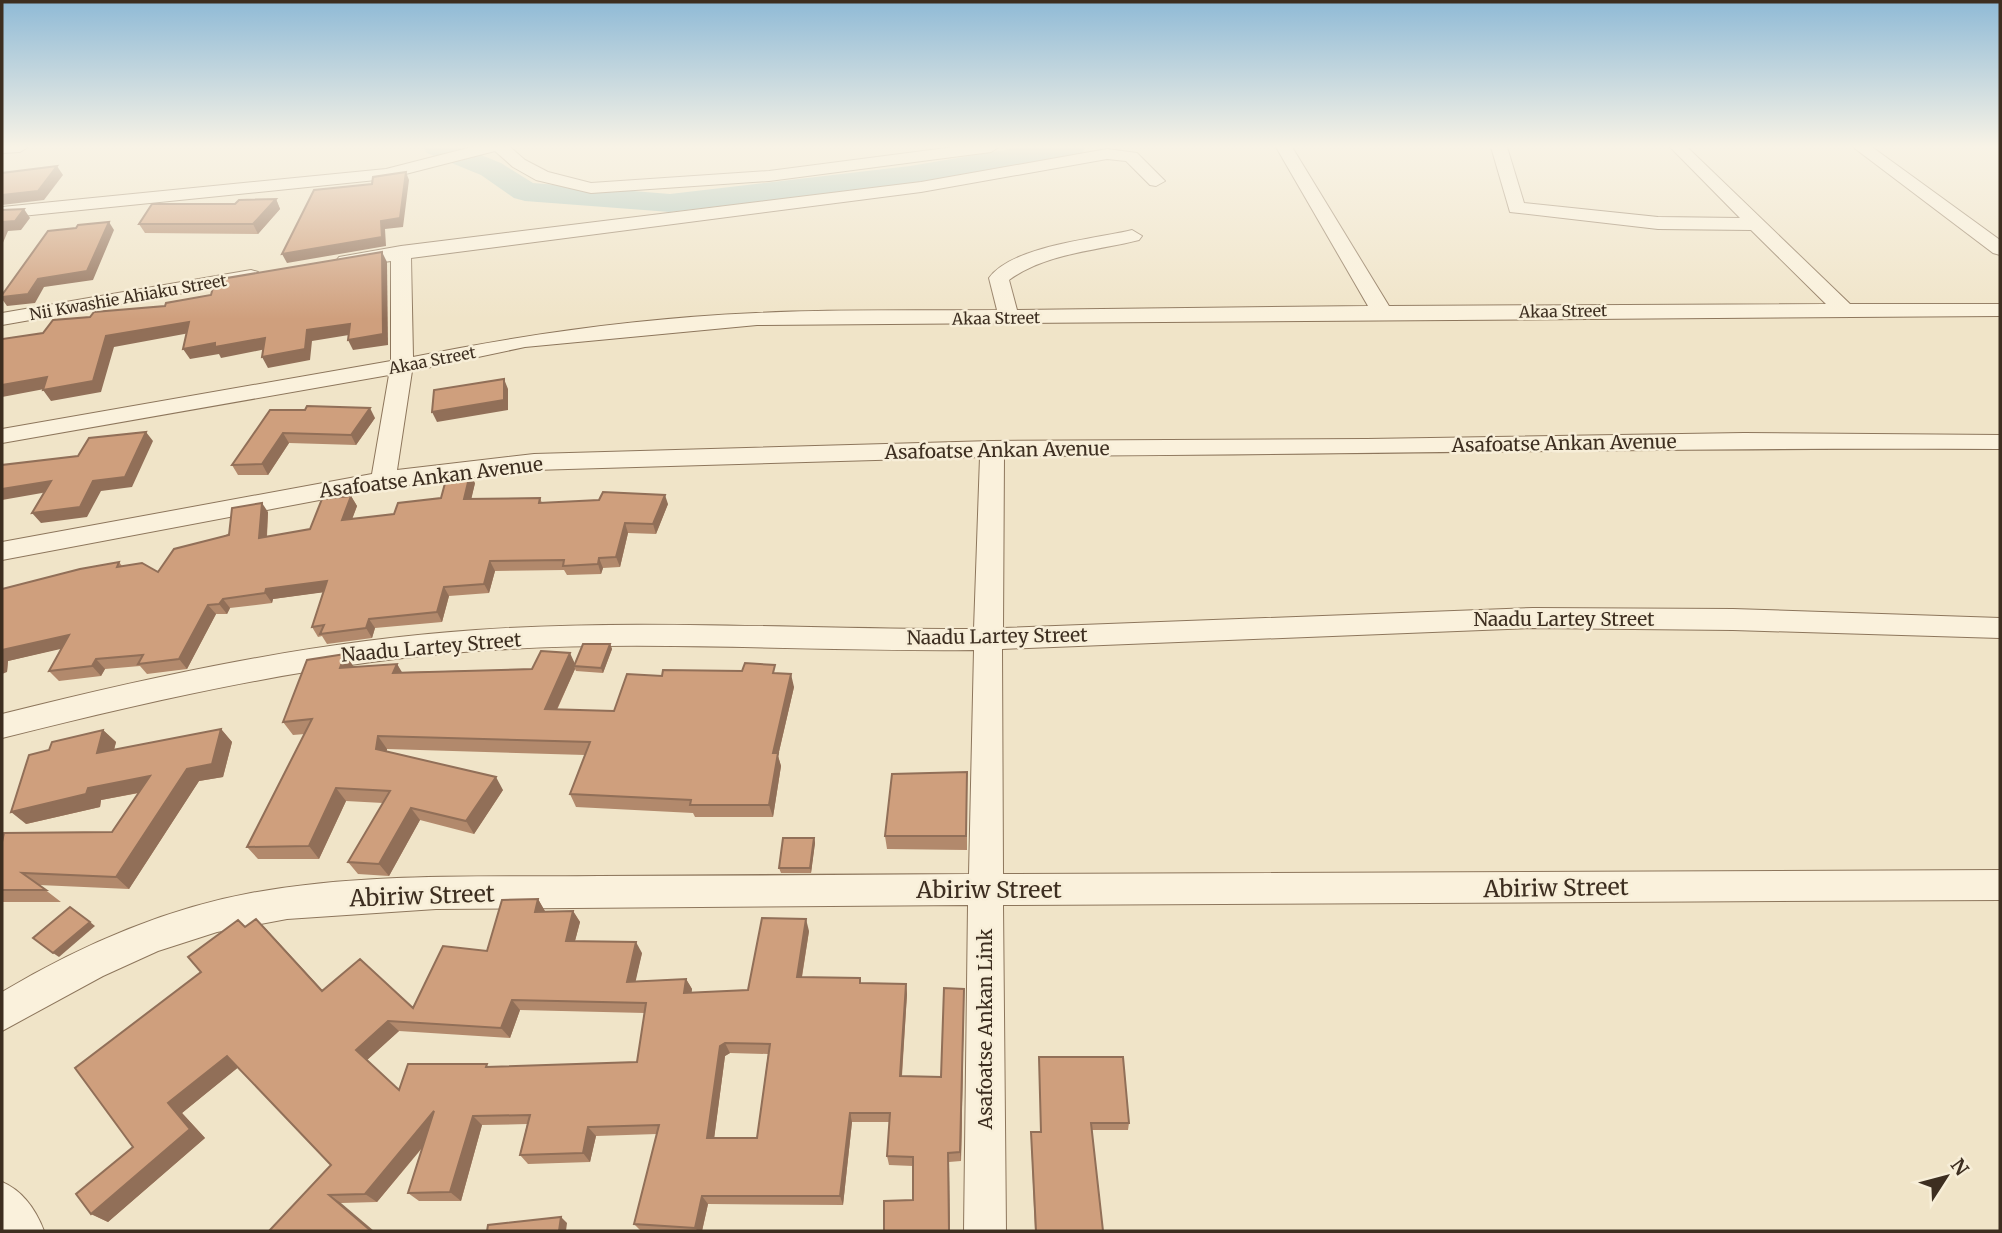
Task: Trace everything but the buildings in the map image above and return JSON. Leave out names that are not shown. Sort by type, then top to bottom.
[{"type":"street","points":[[2,213],[85,205]]},
{"type":"street","points":[[324,264],[781,205]]},
{"type":"street","points":[[1319,205],[1383,314]]},
{"type":"street","points":[[1515,205],[1516,208],[1658,223],[1755,224]]},
{"type":"street","points":[[1736,205],[1845,311]]},
{"type":"street","points":[[1939,205],[2000,249]]},
{"type":"street","points":[[1009,318],[999,278],[1006,272],[1035,259],[1132,236]]},
{"type":"street","points":[[383,480],[402,366],[401,252]]},
{"type":"street","name":"Nii Kwashie Ahiaku Street","points":[[2,319],[274,272]]},
{"type":"street","name":"Akaa Street","points":[[2,436],[402,366],[525,341],[670,325],[757,319],[2000,310]]},
{"type":"street","name":"Asafoatse Ankan Avenue","points":[[2,551],[383,480],[534,462],[992,449],[1367,447],[1744,440],[2000,442]]},
{"type":"street","name":"Asafoatse Ankan Link","points":[[985,1231],[985,889],[992,449]]},
{"type":"street","name":"Naadu Lartey Street","points":[[2,726],[236,672],[372,649],[478,640],[601,635],[989,639],[1459,619],[1571,617],[2000,628]]},
{"type":"street","name":"Abiriw Street","points":[[2,1013],[47,984],[152,936],[249,909],[323,899],[547,892],[985,889],[1167,892],[2000,885]]},
{"type":"street","points":[[2,1203],[23,1231]]}]
